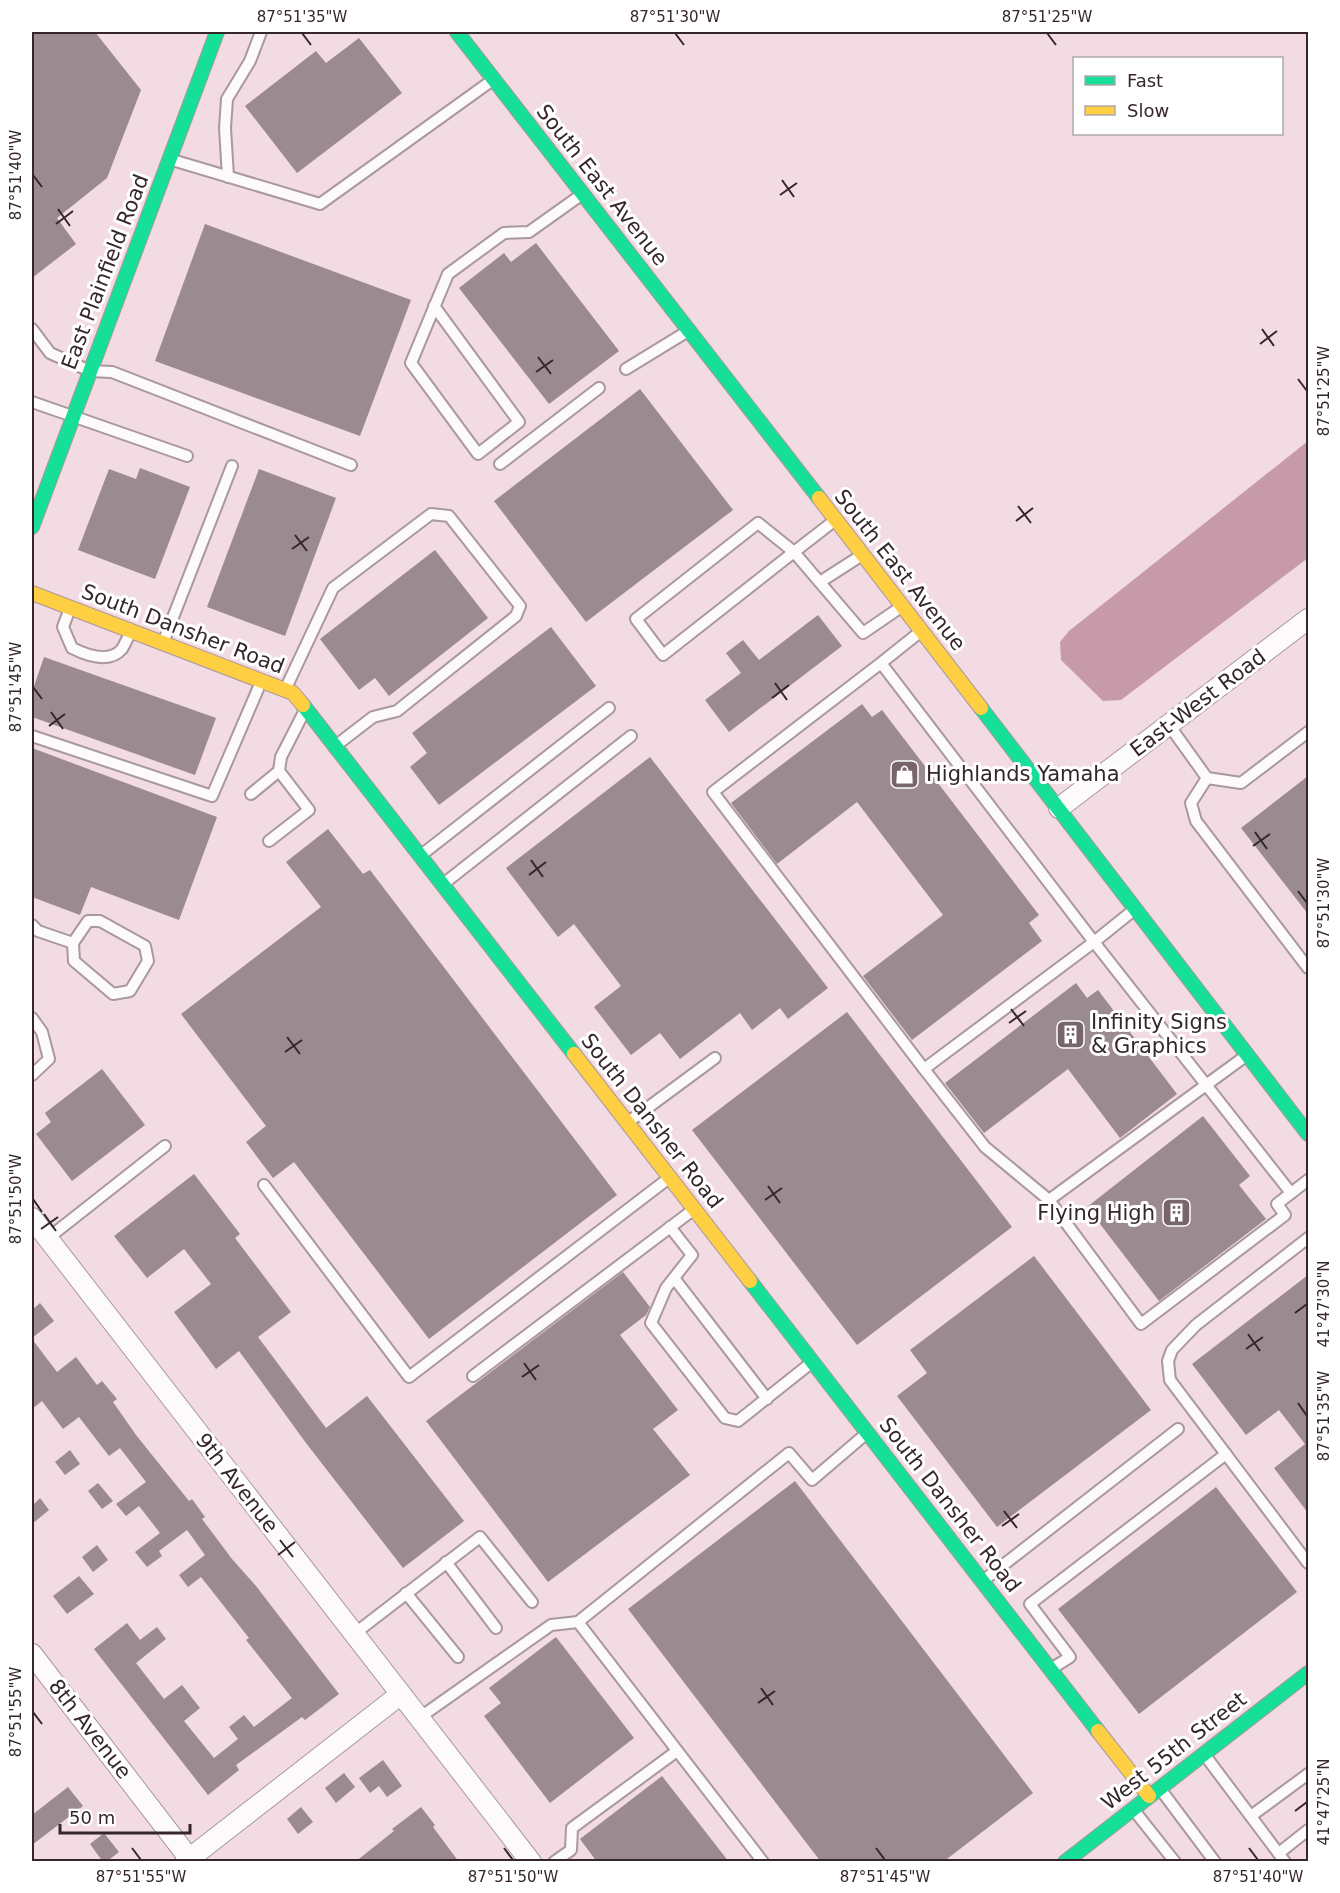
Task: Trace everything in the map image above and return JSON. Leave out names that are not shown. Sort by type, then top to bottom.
[{"type":"main road","name":"East Plainfield Road","points":[[32,526],[217,32]]},
{"type":"main road","name":"South East Avenue","points":[[457,32],[1059,808],[1308,1134]]},
{"type":"main road","name":"South Dansher Road","points":[[32,593],[292,693],[1051,1669],[1154,1792]]},
{"type":"main road","name":"West 55th Street","points":[[1065,1862],[1308,1673]]},
{"type":"street","name":"East-West Road","points":[[1059,808],[1308,619]]},
{"type":"street","name":"9th Avenue","points":[[32,1218],[531,1862]]},
{"type":"street","name":"8th Avenue","points":[[32,1654],[189,1860]]},
{"type":"street","points":[[189,1860],[401,1694]]},
{"type":"lane","points":[[228,177],[225,128],[227,99],[250,61],[261,32]]},
{"type":"lane","points":[[169,159],[320,204],[494,79]]},
{"type":"lane","points":[[434,306],[519,422],[478,454],[411,363],[434,306],[448,274],[504,233],[529,232],[583,194]]},
{"type":"lane","points":[[32,329],[50,353],[90,371],[112,372],[351,465]]},
{"type":"lane","points":[[626,369],[688,331]]},
{"type":"lane","points":[[500,464],[599,388]]},
{"type":"lane","points":[[32,402],[187,456]]},
{"type":"lane","points":[[163,644],[232,466]]},
{"type":"lane","points":[[285,690],[333,588],[431,514],[449,516],[520,606],[516,616],[397,711],[373,717],[334,747]]},
{"type":"lane","points":[[835,521],[795,552],[663,655],[636,619],[758,523],[795,552],[863,633],[901,606]]},
{"type":"lane","points":[[820,582],[862,555]]},
{"type":"lane","points":[[70,608],[63,627],[72,648],[91,657],[107,656],[121,651],[131,632]]},
{"type":"lane","points":[[921,631],[713,792],[985,1148],[1049,1200],[1141,1324],[1285,1215],[1277,1204],[1308,1180]]},
{"type":"lane","points":[[881,663],[1094,942],[1292,1193]]},
{"type":"lane","points":[[32,736],[212,796],[262,681]]},
{"type":"lane","points":[[419,856],[609,708]]},
{"type":"lane","points":[[251,794],[279,771],[281,757],[305,709]]},
{"type":"lane","points":[[1169,725],[1207,778],[1241,783],[1308,732]]},
{"type":"lane","points":[[442,885],[631,736]]},
{"type":"lane","points":[[269,841],[309,810],[279,771]]},
{"type":"lane","points":[[1207,778],[1191,803],[1196,821],[1308,968]]},
{"type":"lane","points":[[924,1069],[1135,909]]},
{"type":"lane","points":[[88,921],[100,921],[145,946],[148,961],[130,991],[113,994],[74,961],[73,943],[88,921]]},
{"type":"lane","points":[[32,925],[38,931],[73,943]]},
{"type":"lane","points":[[32,1018],[42,1032],[49,1059],[32,1075]]},
{"type":"lane","points":[[1049,1200],[1247,1054]]},
{"type":"lane","points":[[627,1123],[715,1058]]},
{"type":"lane","points":[[47,1239],[165,1146]]},
{"type":"lane","points":[[264,1185],[410,1377],[669,1178]]},
{"type":"lane","points":[[472,1376],[693,1209]]},
{"type":"lane","points":[[670,1227],[692,1255],[666,1288],[651,1323],[726,1418],[738,1421],[812,1362]]},
{"type":"lane","points":[[1308,1238],[1196,1325],[1172,1350],[1168,1361],[1170,1380],[1308,1563]]},
{"type":"lane","points":[[674,1278],[766,1399]]},
{"type":"lane","points":[[982,1581],[1178,1429]]},
{"type":"lane","points":[[419,1718],[551,1625],[578,1622],[789,1453],[812,1480],[867,1433]]},
{"type":"lane","points":[[1051,1669],[1070,1657],[1030,1605],[1226,1454]]},
{"type":"lane","points":[[354,1634],[480,1537],[532,1602]]},
{"type":"lane","points":[[446,1562],[496,1628]]},
{"type":"lane","points":[[406,1593],[458,1658]]},
{"type":"lane","points":[[578,1622],[763,1862]]},
{"type":"lane","points":[[554,1862],[571,1850],[572,1828],[677,1751]]},
{"type":"lane","points":[[1204,1754],[1282,1857],[1308,1830]]},
{"type":"lane","points":[[1251,1816],[1308,1774]]},
{"type":"lane","points":[[1154,1792],[1215,1862]]},
{"type":"lane","points":[[1133,1809],[1175,1862]]},
{"type":"shaded area","points":[[1308,441],[1308,558],[1121,700],[1103,701],[1061,660],[1060,642],[1069,631]]},
{"type":"building","points":[[32,32],[95,32],[141,90],[107,178],[57,218],[76,244],[32,278]]},
{"type":"building","points":[[359,38],[402,93],[297,173],[245,106],[316,51],[326,63]]},
{"type":"building","points":[[205,224],[411,300],[360,436],[155,361]]},
{"type":"building","points":[[536,243],[619,351],[549,404],[459,288],[504,253],[511,262]]},
{"type":"building","points":[[640,389],[733,510],[586,622],[494,501]]},
{"type":"building","points":[[140,468],[190,487],[155,579],[78,550],[109,469],[136,479]]},
{"type":"building","points":[[259,469],[336,498],[285,636],[207,607]]},
{"type":"building","points":[[435,550],[488,618],[389,696],[375,678],[359,690],[320,639]]},
{"type":"building","points":[[818,615],[842,646],[729,732],[705,700],[741,673],[726,653],[743,640],[759,660]]},
{"type":"building","points":[[551,627],[596,686],[439,805],[410,767],[427,753],[412,733]]},
{"type":"building","points":[[44,657],[216,718],[195,775],[32,717],[32,692]]},
{"type":"building","points":[[862,704],[872,717],[882,710],[1039,915],[1029,923],[1042,941],[912,1040],[863,976],[943,915],[857,802],[777,864],[731,803]]},
{"type":"building","points":[[32,748],[217,817],[179,920],[91,887],[80,915],[32,897]]},
{"type":"building","points":[[650,757],[828,988],[788,1019],[780,1008],[752,1030],[740,1013],[680,1059],[660,1033],[631,1055],[594,1007],[621,986],[574,924],[558,937],[506,868]]},
{"type":"building","points":[[1308,776],[1308,914],[1241,828]]},
{"type":"building","points":[[328,829],[363,874],[370,870],[617,1195],[429,1339],[294,1162],[273,1178],[246,1142],[266,1126],[181,1014],[321,907],[286,862]]},
{"type":"building","name":"Infinity Signs & Graphics","points":[[1076,983],[1087,998],[1098,990],[1177,1094],[1120,1138],[1068,1069],[984,1133],[945,1083]]},
{"type":"building","points":[[847,1012],[1012,1227],[857,1345],[692,1130]]},
{"type":"building","points":[[102,1069],[145,1125],[72,1181],[36,1134],[51,1122],[45,1113]]},
{"type":"building","name":"Flying High","points":[[1203,1116],[1250,1176],[1239,1185],[1266,1219],[1159,1301],[1087,1207]]},
{"type":"building","points":[[194,1174],[240,1234],[235,1238],[291,1312],[258,1337],[326,1428],[367,1396],[464,1521],[403,1568],[306,1443],[239,1351],[216,1369],[174,1312],[211,1284],[184,1249],[147,1278],[114,1236]]},
{"type":"building","points":[[1034,1256],[1151,1410],[997,1527],[897,1396],[927,1373],[910,1350]]},
{"type":"building","points":[[623,1272],[650,1307],[646,1315],[620,1335],[678,1410],[653,1429],[690,1475],[548,1582],[426,1421]]},
{"type":"building","points":[[1308,1275],[1308,1513],[1274,1468],[1305,1444],[1279,1410],[1246,1435],[1192,1364]]},
{"type":"building","points":[[40,1303],[54,1321],[32,1338],[32,1310]]},
{"type":"building","points":[[32,1339],[57,1372],[76,1357],[97,1385],[102,1381],[117,1399],[113,1402],[136,1435],[189,1501],[192,1499],[205,1517],[202,1519],[232,1559],[256,1586],[339,1694],[305,1720],[302,1717],[236,1765],[239,1770],[208,1795],[94,1649],[127,1623],[140,1640],[157,1627],[166,1639],[136,1663],[164,1699],[182,1685],[200,1708],[184,1721],[214,1758],[238,1739],[229,1727],[244,1715],[254,1727],[292,1698],[246,1640],[249,1638],[201,1577],[188,1587],[179,1575],[205,1555],[187,1530],[159,1551],[162,1556],[147,1567],[135,1552],[160,1533],[139,1506],[126,1516],[116,1504],[146,1482],[120,1448],[109,1456],[79,1417],[63,1429],[42,1401],[32,1409]]},
{"type":"building","points":[[70,1450],[80,1464],[65,1475],[55,1462]]},
{"type":"building","points":[[795,1481],[1033,1793],[943,1862],[821,1862],[628,1609]]},
{"type":"building","points":[[98,1483],[113,1501],[102,1509],[88,1491]]},
{"type":"building","points":[[1216,1487],[1297,1592],[1139,1714],[1058,1609]]},
{"type":"building","points":[[40,1498],[49,1510],[32,1524],[32,1506]]},
{"type":"building","points":[[97,1545],[108,1560],[93,1572],[82,1557]]},
{"type":"building","points":[[79,1576],[94,1594],[67,1614],[53,1596]]},
{"type":"building","points":[[556,1637],[634,1738],[550,1803],[484,1716],[501,1703],[489,1688]]},
{"type":"building","points":[[383,1760],[402,1786],[387,1797],[379,1786],[370,1793],[359,1778]]},
{"type":"building","points":[[344,1773],[355,1787],[336,1803],[325,1788]]},
{"type":"building","points":[[662,1776],[729,1862],[597,1862],[580,1839]]},
{"type":"building","points":[[68,1787],[83,1806],[32,1845],[32,1815]]},
{"type":"building","points":[[301,1807],[313,1822],[298,1834],[287,1819]]},
{"type":"building","points":[[421,1807],[459,1862],[355,1862],[394,1831],[392,1829]]},
{"type":"building","points":[[104,1833],[119,1852],[106,1862],[103,1862],[90,1844]]},
{"type":"traffic: fast","points":[[32,527],[217,32]]},
{"type":"traffic: fast","points":[[457,32],[819,498]]},
{"type":"traffic: fast","points":[[303,705],[574,1054]]},
{"type":"traffic: fast","points":[[981,708],[1308,1134]]},
{"type":"traffic: fast","points":[[750,1281],[1098,1731]]},
{"type":"traffic: fast","points":[[1065,1862],[1308,1673]]},
{"type":"traffic: slow","points":[[819,498],[981,708]]},
{"type":"traffic: slow","points":[[32,593],[293,693],[303,705]]},
{"type":"traffic: slow","points":[[574,1054],[750,1281]]},
{"type":"traffic: slow","points":[[1098,1731],[1149,1796]]},
{"type":"place","name":"Highlands Yamaha","points":[[905,774]]},
{"type":"place","name":"Infinity Signs & Graphics","points":[[1070,1034]]},
{"type":"place","name":"Flying High","points":[[1176,1213]]}]
